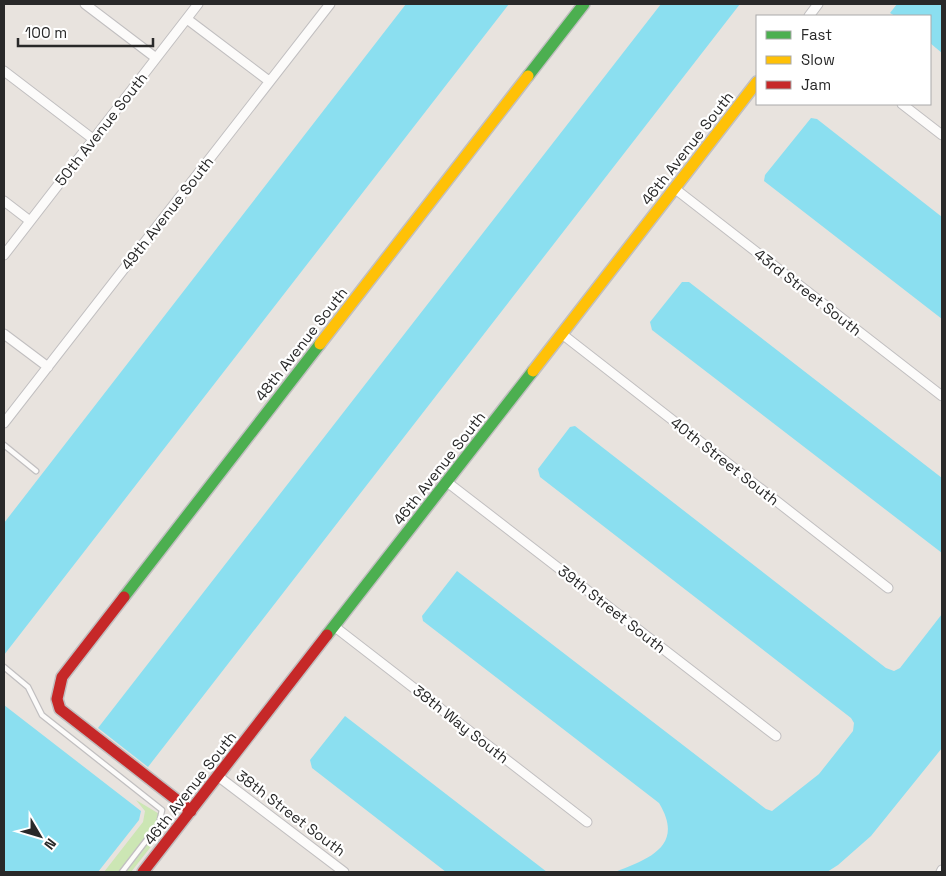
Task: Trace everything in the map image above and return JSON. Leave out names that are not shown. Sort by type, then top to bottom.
[{"type":"street","points":[[85,4],[156,58]]},
{"type":"street","name":"50th Avenue South","points":[[4,255],[198,4]]},
{"type":"street","name":"49th Avenue South","points":[[4,423],[330,4]]},
{"type":"street","name":"48th Avenue South","points":[[191,811],[60,709],[57,699],[62,677],[584,4]]},
{"type":"street","points":[[809,15],[818,4]]},
{"type":"street","points":[[187,19],[269,81]]},
{"type":"street","points":[[4,71],[93,139]]},
{"type":"street","name":"46th Avenue South","points":[[143,872],[219,777],[756,83]]},
{"type":"street","points":[[903,105],[942,136]]},
{"type":"street","name":"43rd Street South","points":[[674,188],[942,396]]},
{"type":"street","points":[[4,201],[30,221]]},
{"type":"street","points":[[4,334],[48,368]]},
{"type":"street","name":"40th Street South","points":[[562,334],[888,588]]},
{"type":"street","name":"39th Street South","points":[[447,482],[776,736]]},
{"type":"street","name":"38th Way South","points":[[335,627],[587,822]]},
{"type":"street","name":"38th Street South","points":[[219,777],[344,872]]},
{"type":"lane","points":[[4,445],[36,471]]},
{"type":"lane","points":[[4,667],[28,687],[42,715],[162,810],[159,824],[122,872]]},
{"type":"green space","points":[[136,800],[171,821],[131,872],[104,872],[143,822],[145,811]]},
{"type":"water","points":[[406,4],[509,4],[4,655],[4,523]]},
{"type":"water","points":[[661,4],[740,4],[148,767],[98,728]]},
{"type":"water","points":[[897,4],[942,4],[942,53],[931,44],[931,15],[893,15],[890,13]]},
{"type":"water","points":[[811,118],[817,119],[942,217],[942,319],[764,181],[765,175]]},
{"type":"water","points":[[682,282],[689,282],[942,478],[942,553],[652,330],[650,322]]},
{"type":"water","points":[[575,426],[886,668],[894,671],[900,668],[942,614],[942,748],[871,836],[838,865],[827,872],[615,872],[640,862],[660,849],[668,830],[666,818],[659,803],[423,621],[422,616],[457,571],[766,809],[772,811],[819,774],[853,731],[854,723],[851,718],[540,477],[538,469],[570,427]]},
{"type":"water","points":[[4,705],[141,811],[139,820],[98,872],[4,872]]},
{"type":"water","points":[[345,716],[547,872],[446,872],[312,768],[310,760]]},
{"type":"traffic: fast","points":[[528,76],[584,4]]},
{"type":"traffic: fast","points":[[124,597],[320,344]]},
{"type":"traffic: fast","points":[[327,635],[533,371]]},
{"type":"traffic: slow","points":[[320,344],[528,76]]},
{"type":"traffic: slow","points":[[533,371],[756,83]]},
{"type":"traffic: jam","points":[[124,597],[62,677],[57,699],[60,709],[191,811]]},
{"type":"traffic: jam","points":[[143,872],[327,635]]}]
